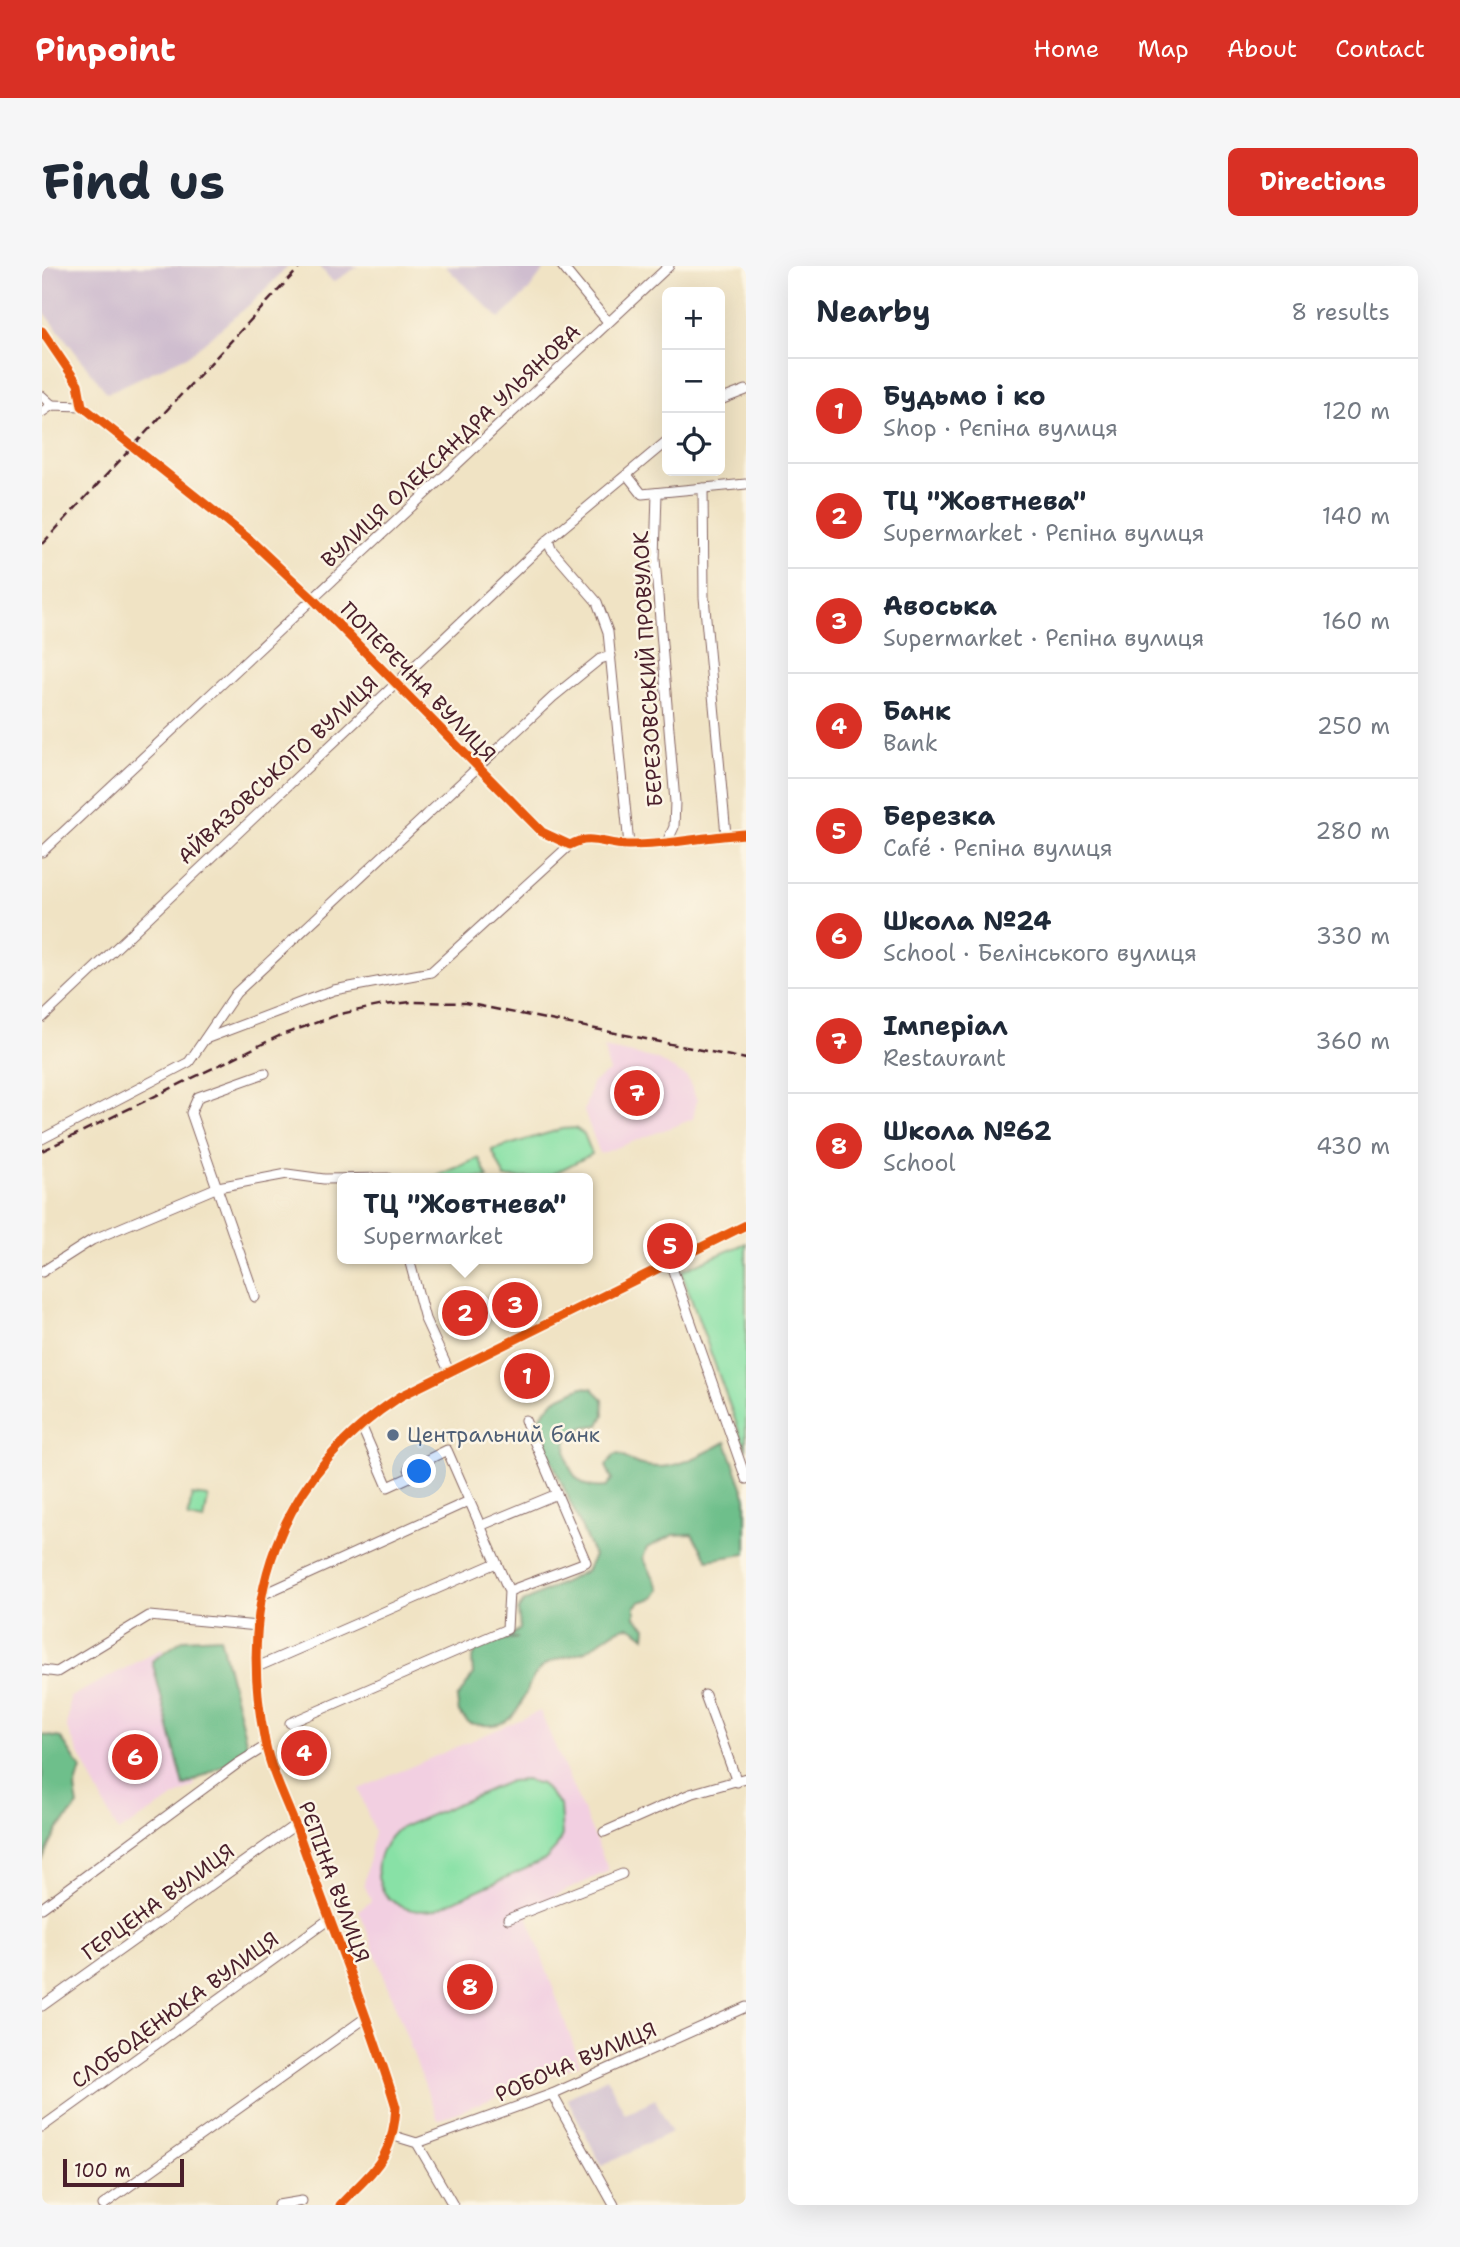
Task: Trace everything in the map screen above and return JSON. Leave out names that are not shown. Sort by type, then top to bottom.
[{"type":"street","points":[[562,266],[608,322]]},
{"type":"street","name":"ВУЛИЦЯ ОЛЕКСАНДРА УЛЬЯНОВА","points":[[42,852],[669,266]]},
{"type":"street","points":[[42,331],[78,384],[82,407],[52,405],[42,396]]},
{"type":"street","points":[[725,398],[746,390]]},
{"type":"street","points":[[42,412],[52,405]]},
{"type":"street","name":"ПОПЕРЕЧНА ВУЛИЦЯ","points":[[82,407],[249,539],[313,599],[478,770],[542,832],[570,845]]},
{"type":"street","name":"АЙВАЗОВСЬКОГО ВУЛИЦЯ","points":[[42,1018],[548,540],[662,445]]},
{"type":"street","points":[[627,475],[642,494],[746,484]]},
{"type":"street","points":[[703,488],[704,597],[726,835]]},
{"type":"street","name":"БЕРЕЗОВСЬКИЙ ПРОВУЛОК","points":[[657,493],[655,559],[675,802],[674,827],[667,842]]},
{"type":"street","points":[[548,540],[551,550],[597,602],[608,632],[629,845]]},
{"type":"street","points":[[42,1139],[189,1062],[236,993],[478,770],[553,697],[600,659],[611,656]]},
{"type":"street","points":[[205,1039],[334,990],[431,972],[570,845],[580,839],[595,838],[609,844],[629,845],[746,834]]},
{"type":"street","points":[[255,1297],[191,1113],[198,1097],[265,1073]]},
{"type":"street","points":[[42,1272],[92,1240],[217,1188],[286,1174],[337,1179]]},
{"type":"street","name":"РЄПІНА ВУЛИЦЯ","points":[[394,2136],[396,2107],[266,1746],[257,1668],[258,1626],[262,1595],[285,1521],[314,1473],[361,1426],[401,1396],[744,1228]]},
{"type":"street","points":[[410,1264],[425,1319],[449,1371]]},
{"type":"street","points":[[671,1265],[746,1479]]},
{"type":"street","points":[[509,1591],[586,1562],[525,1420]]},
{"type":"street","points":[[290,1723],[507,1629],[509,1591],[447,1450],[409,1469],[412,1476],[388,1487],[361,1426]]},
{"type":"street","points":[[480,1526],[557,1494]]},
{"type":"street","points":[[262,1595],[469,1502]]},
{"type":"street","points":[[257,1668],[496,1563]]},
{"type":"street","points":[[42,1670],[57,1672],[149,1616],[258,1626]]},
{"type":"street","points":[[604,1832],[690,1794],[742,1780],[705,1695]]},
{"type":"street","points":[[42,1908],[237,1764],[266,1746]]},
{"type":"street","name":"ГЕРЦЕНА ВУЛИЦЯ","points":[[42,2006],[295,1825]]},
{"type":"street","points":[[508,1919],[622,1874]]},
{"type":"street","name":"СЛОБОДЕНЮКА ВУЛИЦЯ","points":[[42,2127],[328,1920]]},
{"type":"street","name":"РОБОЧА ВУЛИЦЯ","points":[[417,2143],[552,2094],[746,2007]]},
{"type":"street","points":[[103,2205],[364,2019]]},
{"type":"street","points":[[552,2094],[614,2205]]},
{"type":"street","points":[[340,2205],[384,2158],[394,2136],[417,2143],[453,2205]]},
{"type":"street","points":[[278,2205],[302,2201]]},
{"type":"shaded area","points":[[47,266],[288,266],[255,300],[189,355],[107,393],[42,309],[42,269]]},
{"type":"shaded area","points":[[319,266],[359,266],[333,282]]},
{"type":"shaded area","points":[[445,266],[547,266],[528,291],[500,319]]},
{"type":"shaded area","points":[[604,1048],[656,1059],[687,1077],[697,1100],[693,1119],[600,1154],[584,1111],[592,1083],[609,1072]]},
{"type":"shaded area","points":[[162,1649],[195,1785],[118,1832],[67,1729],[70,1697]]},
{"type":"shaded area","points":[[540,1711],[609,1871],[525,1909],[580,2064],[438,2120],[359,1910],[371,1901],[364,1884],[374,1832],[359,1789]]},
{"type":"shaded area","points":[[607,2078],[625,2114],[655,2099],[671,2132],[602,2166],[567,2098]]},
{"type":"green space","points":[[575,1128],[584,1134],[592,1154],[555,1173],[503,1173],[492,1150],[562,1129]]},
{"type":"green space","points":[[479,1158],[486,1173],[444,1173]]},
{"type":"green space","points":[[746,1243],[746,1450],[681,1271]]},
{"type":"green space","points":[[582,1387],[592,1388],[603,1399],[604,1415],[599,1425],[584,1427],[567,1438],[567,1457],[573,1474],[586,1485],[606,1487],[612,1479],[606,1466],[614,1455],[619,1454],[647,1466],[660,1467],[686,1461],[726,1442],[746,1498],[746,1554],[708,1560],[692,1534],[673,1535],[647,1548],[643,1558],[660,1589],[654,1598],[640,1602],[635,1607],[635,1617],[646,1627],[645,1637],[632,1628],[622,1628],[585,1651],[549,1662],[536,1674],[513,1716],[503,1723],[469,1723],[459,1713],[457,1699],[473,1675],[472,1660],[478,1647],[486,1643],[518,1638],[508,1638],[520,1629],[518,1610],[524,1602],[586,1571],[594,1556],[535,1423],[554,1400]]},
{"type":"green space","points":[[192,1495],[208,1497],[204,1521],[188,1518]]},
{"type":"green space","points":[[220,1637],[248,1748],[224,1765],[184,1786],[152,1661],[184,1639]]},
{"type":"green space","points":[[42,1735],[61,1738],[81,1769],[75,1789],[78,1806],[58,1829],[42,1861]]},
{"type":"green space","points":[[525,1780],[541,1784],[560,1805],[562,1835],[556,1848],[545,1860],[434,1910],[415,1910],[400,1906],[388,1897],[381,1886],[378,1873],[379,1858],[386,1843],[398,1829],[510,1781]]},
{"type":"railway","points":[[42,544],[301,266]]},
{"type":"railway","points":[[42,1151],[279,1036],[340,1014],[384,1005],[411,1002],[465,1003],[746,1059]]},
{"type":"cycle path","points":[[42,331],[78,384],[82,406],[249,539],[313,599],[542,832],[570,845],[584,840],[642,845],[746,834]]},
{"type":"cycle path","points":[[340,2205],[380,2162],[391,2139],[396,2107],[361,2003],[275,1776],[265,1742],[257,1690],[257,1639],[263,1591],[276,1546],[296,1503],[324,1464],[359,1428],[401,1396],[746,1225]]},
{"type":"place","name":"Імперіал","points":[[637,1093]]},
{"type":"place","name":"Березка","points":[[670,1246]]},
{"type":"place","name":"Авоська","points":[[515,1305]]},
{"type":"place","name":"ТЦ \"Жовтнева\"","points":[[465,1313]]},
{"type":"place","name":"Будьмо і ко","points":[[527,1376]]},
{"type":"place","name":"Центральний банк","points":[[393,1435]]},
{"type":"place","name":"Банк","points":[[304,1753]]},
{"type":"place","name":"Школа №24","points":[[135,1757]]},
{"type":"place","name":"Школа №62","points":[[470,1987]]}]
